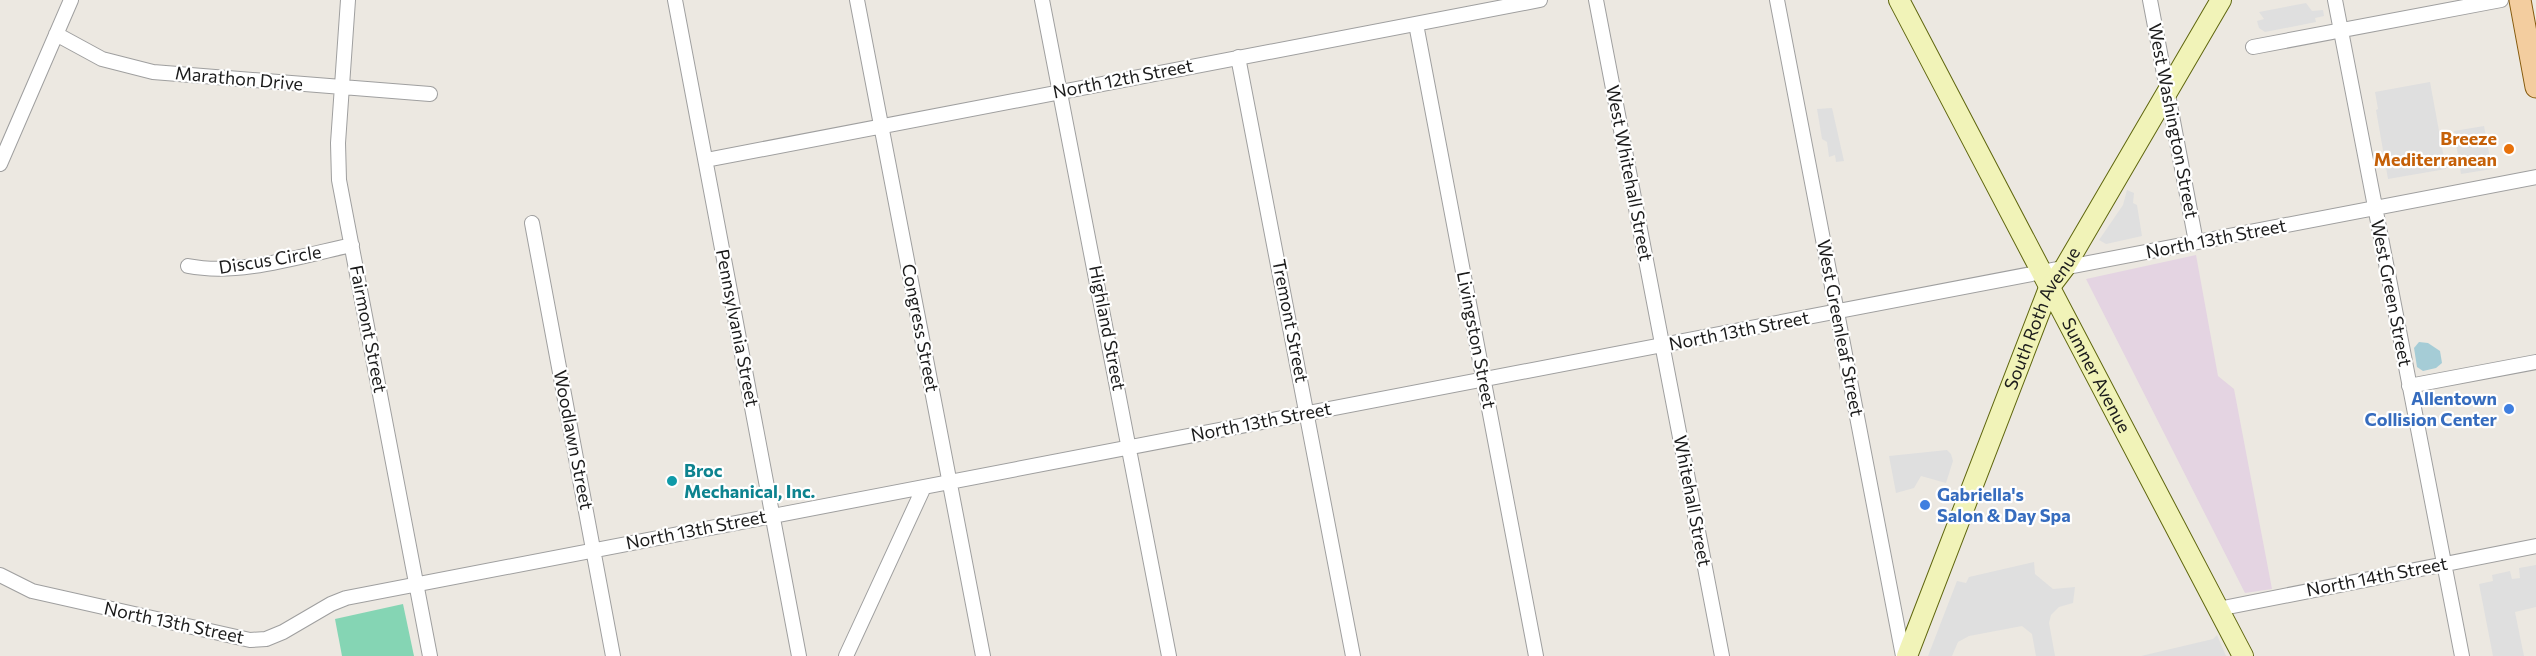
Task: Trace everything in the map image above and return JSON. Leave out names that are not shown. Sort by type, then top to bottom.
[{"type":"main road","name":"Sumner Avenue","points":[[1899,0],[2243,656]]},
{"type":"main road","name":"South Roth Avenue","points":[[1907,656],[2045,280],[2065,267],[2221,0]]},
{"type":"main road","points":[[2520,0],[2536,87]]},
{"type":"street","points":[[0,164],[71,0]]},
{"type":"street","name":"Fairmont Street","points":[[348,0],[338,143],[339,180],[430,656]]},
{"type":"street","name":"Pennsylvania Street","points":[[675,0],[799,656]]},
{"type":"street","name":"Congress Street","points":[[857,0],[983,656]]},
{"type":"street","name":"Highland Street","points":[[1042,0],[1169,656]]},
{"type":"street","name":"North 12th Street","points":[[705,160],[1540,0]]},
{"type":"street","name":"West Whitehall Street","points":[[1596,0],[1662,346]]},
{"type":"street","name":"West Greenleaf Street","points":[[1778,0],[1903,656]]},
{"type":"street","name":"West Washington Street","points":[[2150,0],[2196,242]]},
{"type":"street","name":"West Green Street","points":[[2335,0],[2442,565],[2462,656]]},
{"type":"street","points":[[2253,47],[2501,0]]},
{"type":"street","name":"Livingston Street","points":[[1416,24],[1536,656]]},
{"type":"street","name":"Marathon Drive","points":[[56,34],[102,59],[153,72],[430,94]]},
{"type":"street","name":"Tremont Street","points":[[1238,57],[1353,656]]},
{"type":"street","name":"North 13th Street","points":[[2065,267],[2536,177]]},
{"type":"street","name":"Woodlawn Street","points":[[532,223],[614,656]]},
{"type":"street","name":"Discus Circle","points":[[188,266],[209,270],[230,269],[351,245]]},
{"type":"street","name":"North 13th Street","points":[[0,575],[32,591],[250,640],[266,639],[346,598],[1837,312],[2045,280]]},
{"type":"street","name":"Whitehall Street","points":[[1662,346],[1722,656]]},
{"type":"street","points":[[2409,386],[2536,362]]},
{"type":"street","points":[[846,656],[924,487]]},
{"type":"street","name":"North 14th Street","points":[[2218,609],[2536,546]]},
{"type":"shaded area","points":[[2306,3],[2312,11],[2323,10],[2324,16],[2315,18],[2316,22],[2265,32],[2259,28],[2257,21],[2264,19],[2259,12]]},
{"type":"shaded area","points":[[2430,82],[2446,169],[2388,179],[2375,92]]},
{"type":"shaded area","points":[[1832,108],[1844,161],[1836,162],[1835,155],[1829,157],[1827,142],[1822,139],[1817,109]]},
{"type":"shaded area","points":[[2484,126],[2492,169],[2461,174],[2454,131]]},
{"type":"shaded area","points":[[2127,190],[2134,193],[2133,203],[2137,205],[2142,236],[2106,244],[2099,240],[2123,205]]},
{"type":"shaded area","points":[[2196,255],[2218,376],[2234,389],[2272,589],[2245,593],[2086,279]]},
{"type":"shaded area","points":[[1947,450],[1953,461],[1946,483],[1921,476],[1914,488],[1896,493],[1889,456]]},
{"type":"shaded area","points":[[2034,562],[2035,574],[2053,589],[2075,587],[2073,603],[2059,607],[2051,615],[2049,623],[2055,656],[2036,656],[2032,634],[2022,626],[1969,636],[1958,642],[1952,656],[1928,656],[1957,581],[1966,583],[1969,577]]},
{"type":"shaded area","points":[[2536,565],[2536,607],[2515,612],[2524,656],[2493,656],[2479,584],[2493,581],[2492,575],[2510,571],[2512,579],[2520,578],[2519,568]]},
{"type":"shaded area","points":[[2217,635],[2226,656],[2141,656],[2213,639]]},
{"type":"green space","points":[[403,604],[414,656],[342,656],[335,619]]},
{"type":"water","points":[[2419,342],[2428,343],[2440,351],[2442,363],[2436,368],[2423,371],[2417,367],[2414,348]]},
{"type":"place","name":"Breeze Mediterranean","points":[[2509,149]]},
{"type":"place","name":"Allentown Collision Center","points":[[2509,409]]},
{"type":"place","name":"Broc Mechanical, Inc.","points":[[672,481]]},
{"type":"place","name":"Gabriella's Salon & Day Spa","points":[[1925,505]]}]
